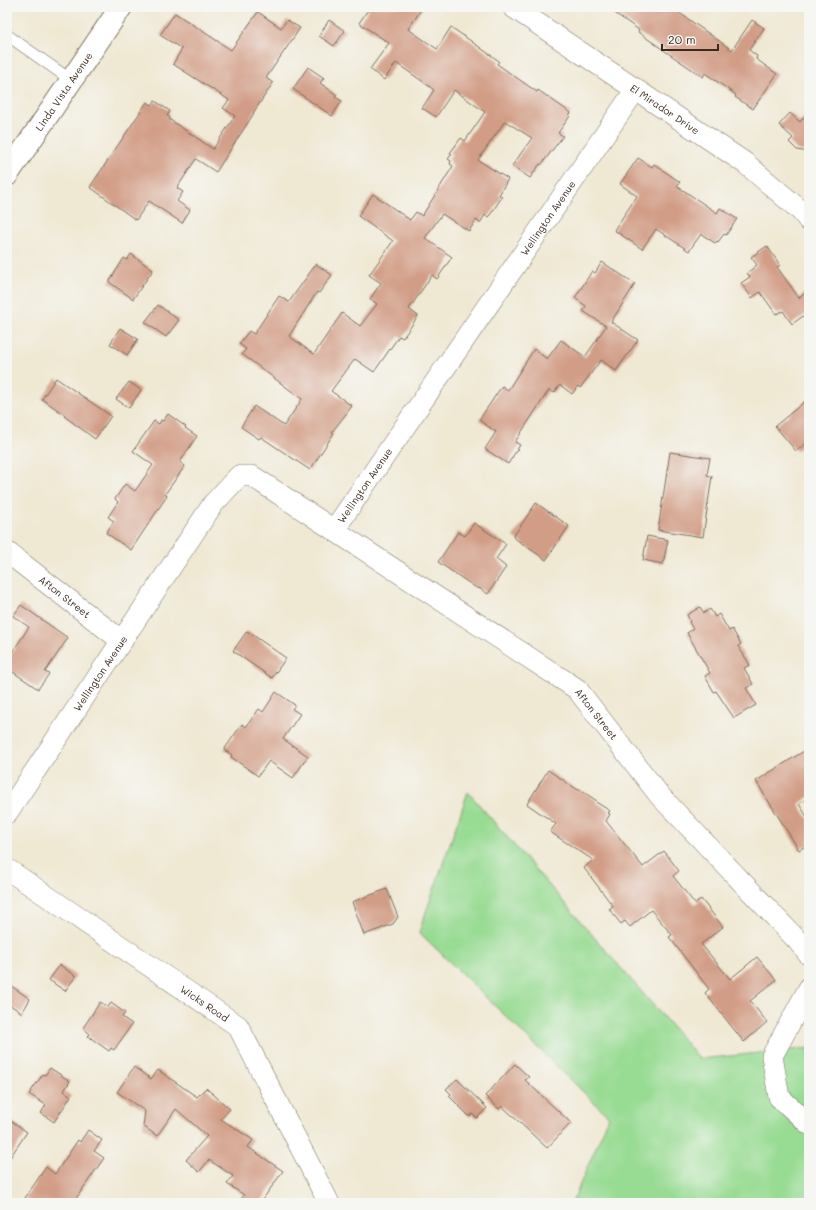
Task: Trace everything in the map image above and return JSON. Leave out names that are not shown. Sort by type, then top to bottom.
[{"type":"main road","name":"Linda Vista Avenue","points":[[7,175],[121,7]]},
{"type":"street","name":"El Mirador Drive","points":[[513,7],[745,163],[801,212],[809,221]]},
{"type":"street","name":"Wellington Avenue","points":[[7,813],[213,504],[238,476],[252,476],[334,530],[636,89]]},
{"type":"street","name":"Afton Street","points":[[334,530],[577,689],[660,796],[798,941],[809,955]]},
{"type":"street","name":"Afton Street","points":[[7,552],[122,641]]},
{"type":"street","name":"Wicks Road","points":[[7,869],[238,1026],[329,1203]]},
{"type":"street","points":[[809,988],[772,1056],[778,1097],[809,1124]]},
{"type":"lane","points":[[7,35],[71,80]]},
{"type":"green space","points":[[468,792],[700,1059],[809,1048],[809,1203],[572,1203],[609,1117],[419,932]]},
{"type":"building","points":[[370,7],[423,7],[408,29],[437,49],[451,27],[499,61],[497,64],[537,92],[538,90],[571,113],[558,133],[563,136],[530,178],[512,166],[532,138],[505,121],[478,160],[508,179],[499,195],[502,197],[490,215],[488,217],[485,215],[480,223],[476,220],[469,231],[442,214],[425,238],[452,257],[437,279],[432,275],[409,309],[418,316],[403,338],[399,336],[374,372],[355,359],[331,391],[352,406],[332,432],[334,433],[310,470],[261,437],[259,439],[241,427],[254,406],[284,426],[302,399],[242,354],[246,349],[239,344],[249,331],[254,334],[279,296],[289,302],[316,264],[332,275],[319,293],[317,292],[289,336],[314,354],[342,313],[360,326],[377,304],[370,299],[381,283],[369,275],[393,241],[358,216],[373,194],[410,220],[416,212],[422,216],[453,166],[450,164],[451,161],[448,159],[452,154],[450,153],[461,138],[465,141],[485,112],[454,90],[436,117],[422,108],[434,90],[422,81],[396,63],[384,80],[370,69],[389,43],[359,23]]},
{"type":"building","points":[[606,7],[671,7],[732,50],[752,20],[764,28],[749,50],[757,56],[756,59],[777,74],[753,109],[705,73],[703,77],[665,51],[638,32],[639,30]]},
{"type":"building","points":[[258,12],[281,28],[287,20],[300,28],[266,78],[273,83],[216,172],[196,159],[177,188],[183,192],[177,201],[190,210],[182,223],[149,201],[136,220],[90,187],[147,102],[152,105],[155,101],[170,111],[167,116],[170,117],[169,119],[213,149],[235,116],[223,108],[229,100],[173,64],[182,49],[160,35],[175,13],[231,50]]},
{"type":"building","points":[[329,20],[345,31],[334,46],[319,36]]},
{"type":"building","points":[[308,67],[324,78],[320,83],[337,95],[335,97],[342,101],[332,116],[293,89]]},
{"type":"building","points":[[809,111],[809,152],[797,150],[789,142],[793,138],[779,125],[790,113],[800,122]]},
{"type":"building","points":[[638,158],[652,167],[654,164],[680,182],[677,186],[717,213],[720,208],[737,219],[726,235],[724,234],[718,242],[717,241],[715,243],[701,234],[689,251],[656,229],[642,249],[614,230],[637,196],[620,184]]},
{"type":"building","points":[[767,246],[780,265],[777,267],[799,298],[809,290],[809,312],[792,324],[783,311],[776,314],[760,292],[752,298],[741,283],[750,277],[747,273],[757,265],[751,257]]},
{"type":"building","points":[[131,254],[153,270],[133,299],[109,282],[124,258],[127,260]]},
{"type":"building","points":[[602,262],[635,284],[611,322],[638,340],[616,371],[601,360],[580,388],[578,386],[572,394],[560,385],[554,393],[549,390],[515,442],[520,445],[508,464],[485,449],[496,432],[479,420],[502,386],[508,390],[534,349],[547,359],[561,340],[585,357],[606,326],[583,311],[586,306],[575,298],[592,271],[595,273]]},
{"type":"building","points":[[158,305],[179,320],[166,337],[145,322]]},
{"type":"building","points":[[120,328],[138,339],[127,355],[110,344]]},
{"type":"building","points":[[56,378],[111,416],[95,439],[42,399]]},
{"type":"building","points":[[129,382],[141,390],[129,408],[116,399]]},
{"type":"building","points":[[809,398],[809,441],[796,451],[775,426]]},
{"type":"building","points":[[168,414],[197,436],[180,462],[185,466],[165,494],[167,496],[131,550],[106,533],[114,521],[108,517],[118,502],[115,499],[125,484],[135,491],[153,465],[133,451],[154,421],[159,424]]},
{"type":"building","points":[[670,452],[710,458],[707,475],[712,476],[703,537],[658,530]]},
{"type":"building","points":[[536,503],[569,526],[546,560],[513,537]]},
{"type":"building","points":[[474,523],[506,544],[496,559],[506,567],[488,594],[438,562],[458,532],[465,536]]},
{"type":"building","points":[[647,536],[668,540],[663,564],[643,560]]},
{"type":"building","points":[[21,605],[68,638],[45,672],[49,674],[38,689],[7,668],[7,660],[29,627],[13,616]]},
{"type":"building","points":[[700,607],[704,613],[710,609],[715,617],[719,614],[729,631],[732,629],[741,644],[738,646],[750,665],[744,668],[753,684],[746,688],[756,705],[734,718],[716,691],[714,692],[705,676],[710,673],[687,633],[693,629],[687,615]]},
{"type":"building","points":[[247,631],[286,658],[272,678],[233,651]]},
{"type":"building","points":[[276,692],[295,705],[292,709],[300,714],[283,739],[308,756],[293,778],[269,761],[258,776],[231,757],[232,755],[224,750],[242,724],[246,727],[259,709],[263,712]]},
{"type":"building","points":[[809,748],[809,797],[799,804],[809,820],[809,844],[799,850],[756,781]]},
{"type":"building","points":[[548,770],[578,790],[579,789],[610,811],[606,821],[643,867],[664,851],[679,871],[673,876],[695,904],[701,899],[723,927],[701,944],[730,979],[757,957],[776,980],[750,1001],[767,1022],[744,1042],[705,993],[709,989],[669,937],[672,935],[651,910],[630,927],[625,921],[621,924],[609,909],[613,906],[584,868],[593,860],[550,832],[556,824],[527,804]]},
{"type":"building","points":[[387,889],[398,917],[393,924],[364,935],[352,902]]},
{"type":"building","points":[[60,965],[76,976],[65,991],[49,980]]},
{"type":"building","points":[[7,983],[30,999],[22,1013],[7,1003]]},
{"type":"building","points":[[100,1002],[108,1007],[111,1003],[125,1013],[122,1017],[132,1024],[114,1050],[111,1048],[109,1051],[88,1036],[90,1034],[83,1028]]},
{"type":"building","points":[[515,1064],[529,1077],[525,1080],[571,1123],[547,1148],[502,1106],[499,1109],[485,1096]]},
{"type":"building","points":[[134,1067],[151,1079],[158,1070],[197,1097],[206,1088],[230,1109],[221,1119],[253,1140],[248,1147],[283,1171],[260,1203],[238,1203],[244,1195],[227,1184],[233,1176],[209,1160],[199,1172],[186,1160],[207,1136],[176,1109],[157,1136],[143,1126],[145,1111],[117,1092]]},
{"type":"building","points":[[50,1068],[70,1081],[64,1091],[71,1096],[54,1122],[41,1113],[46,1105],[29,1094],[43,1074],[45,1075]]},
{"type":"building","points":[[457,1079],[487,1108],[477,1118],[472,1114],[470,1117],[449,1096],[451,1094],[446,1089]]},
{"type":"building","points":[[7,1118],[27,1132],[7,1162]]},
{"type":"building","points":[[88,1130],[102,1140],[94,1151],[104,1158],[73,1203],[33,1203],[25,1198],[46,1167],[55,1174],[78,1140],[80,1142]]}]
